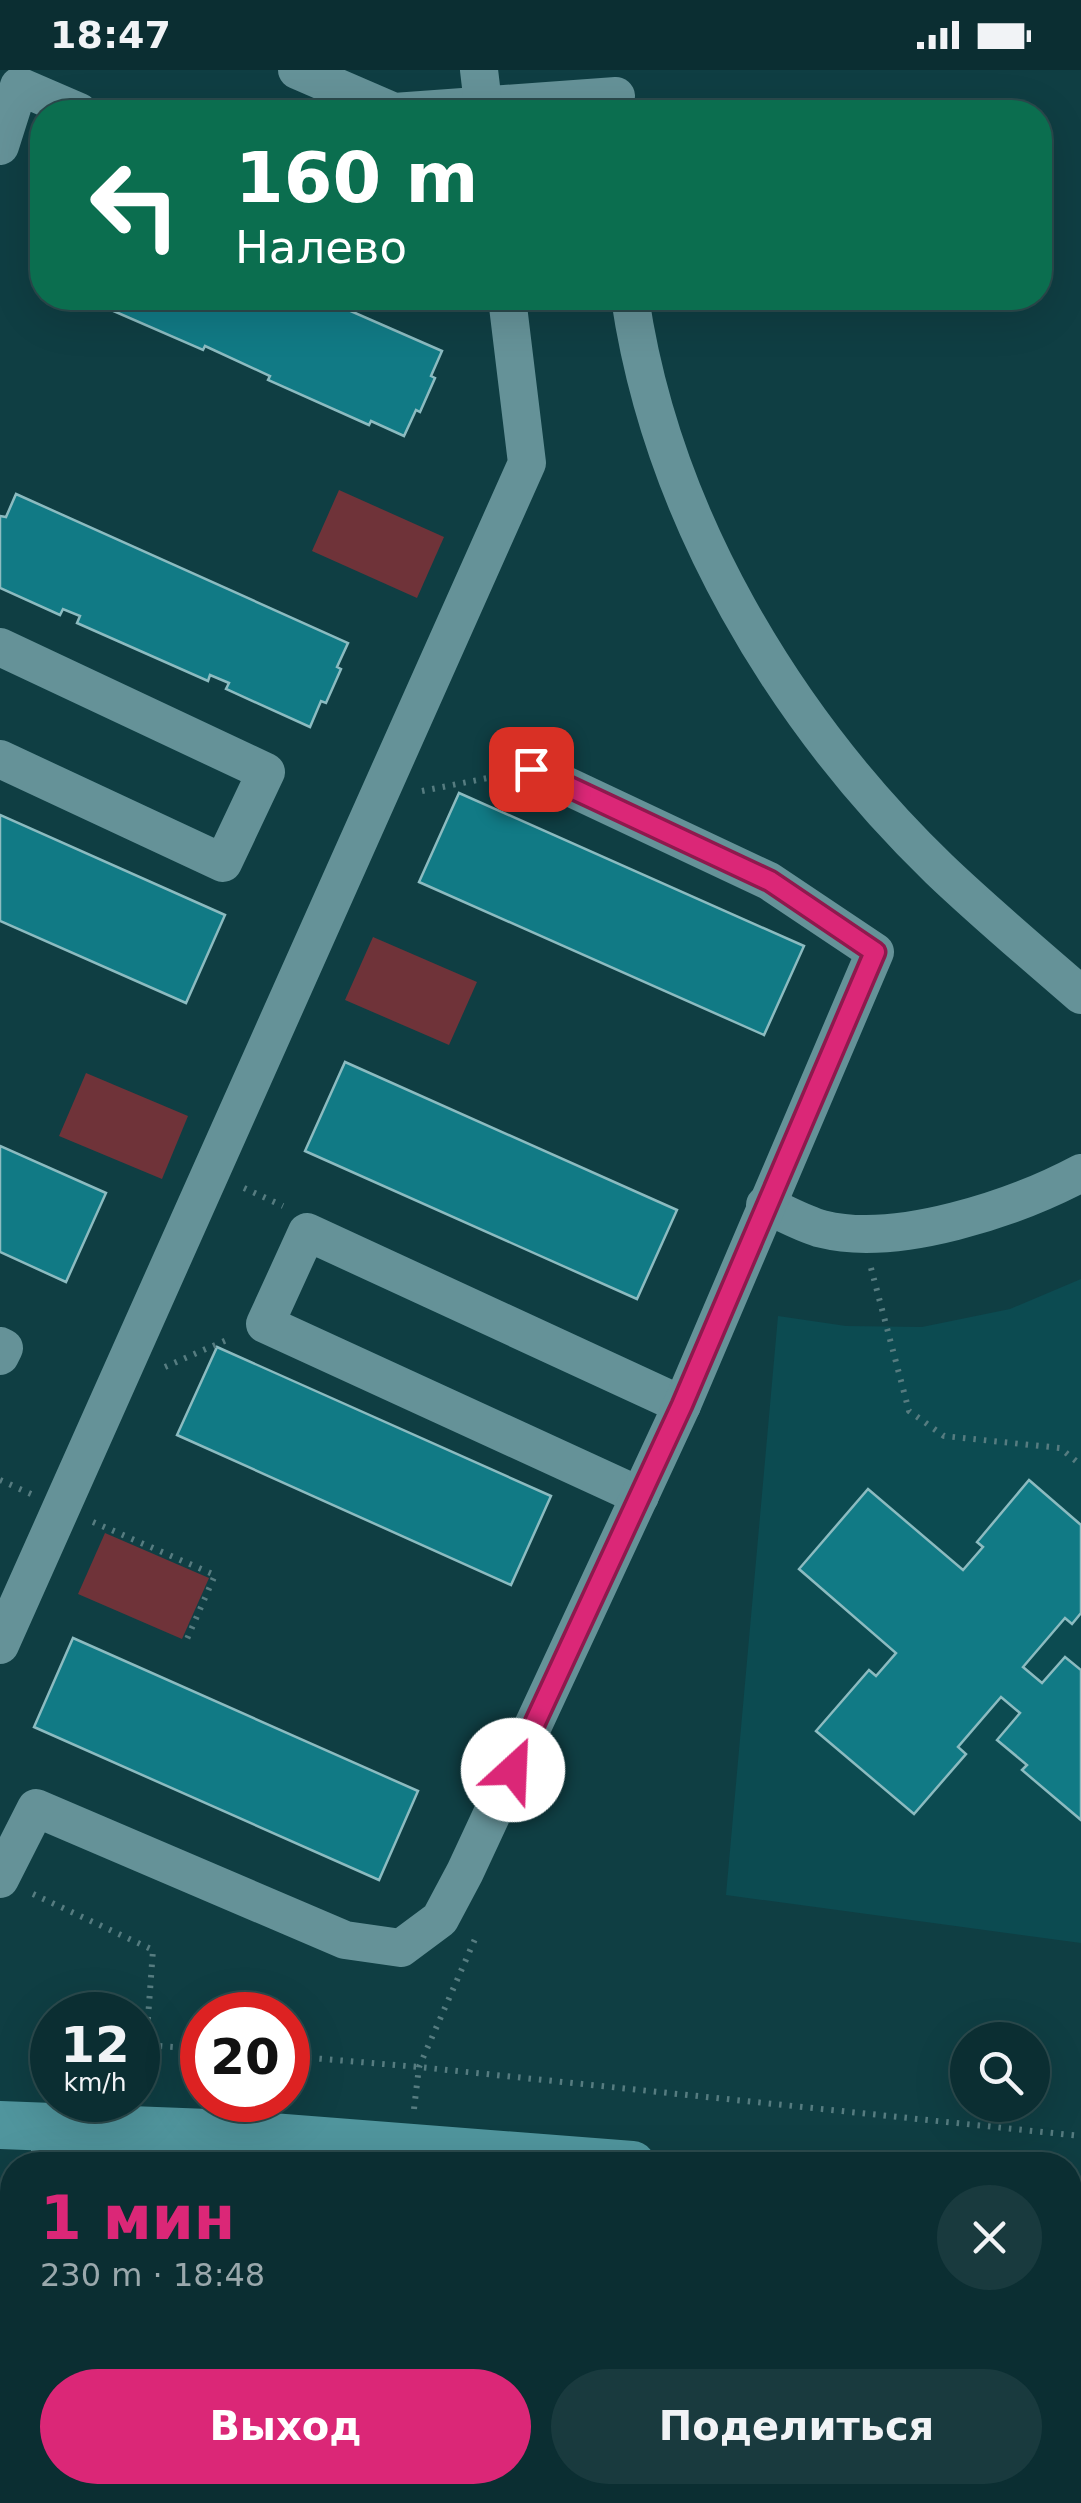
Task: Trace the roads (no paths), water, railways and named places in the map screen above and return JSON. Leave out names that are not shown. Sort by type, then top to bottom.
[{"type":"main road","points":[[0,2126],[50,2146],[410,2146],[480,2152]]},
{"type":"street","points":[[297,70],[343,79],[375,100]]},
{"type":"street","points":[[0,146],[10,81],[52,100]]},
{"type":"street","points":[[482,96],[617,93]]},
{"type":"street","points":[[0,1645],[527,464],[508,310]]},
{"type":"street","points":[[633,310],[654,400],[682,490],[752,634],[810,722],[892,818],[937,867],[1081,995]]},
{"type":"street","points":[[0,647],[266,772],[224,863],[0,759]]},
{"type":"street","points":[[8,1883],[36,1808],[346,1940],[401,1948],[440,1919],[465,1872],[682,1405],[875,952],[770,881],[531,769]]},
{"type":"street","points":[[765,1205],[822,1228],[862,1233],[929,1227],[987,1214],[1081,1173]]},
{"type":"street","points":[[640,1496],[264,1324],[307,1232],[682,1405]]},
{"type":"street","points":[[0,1346],[4,1348],[0,1356]]}]
